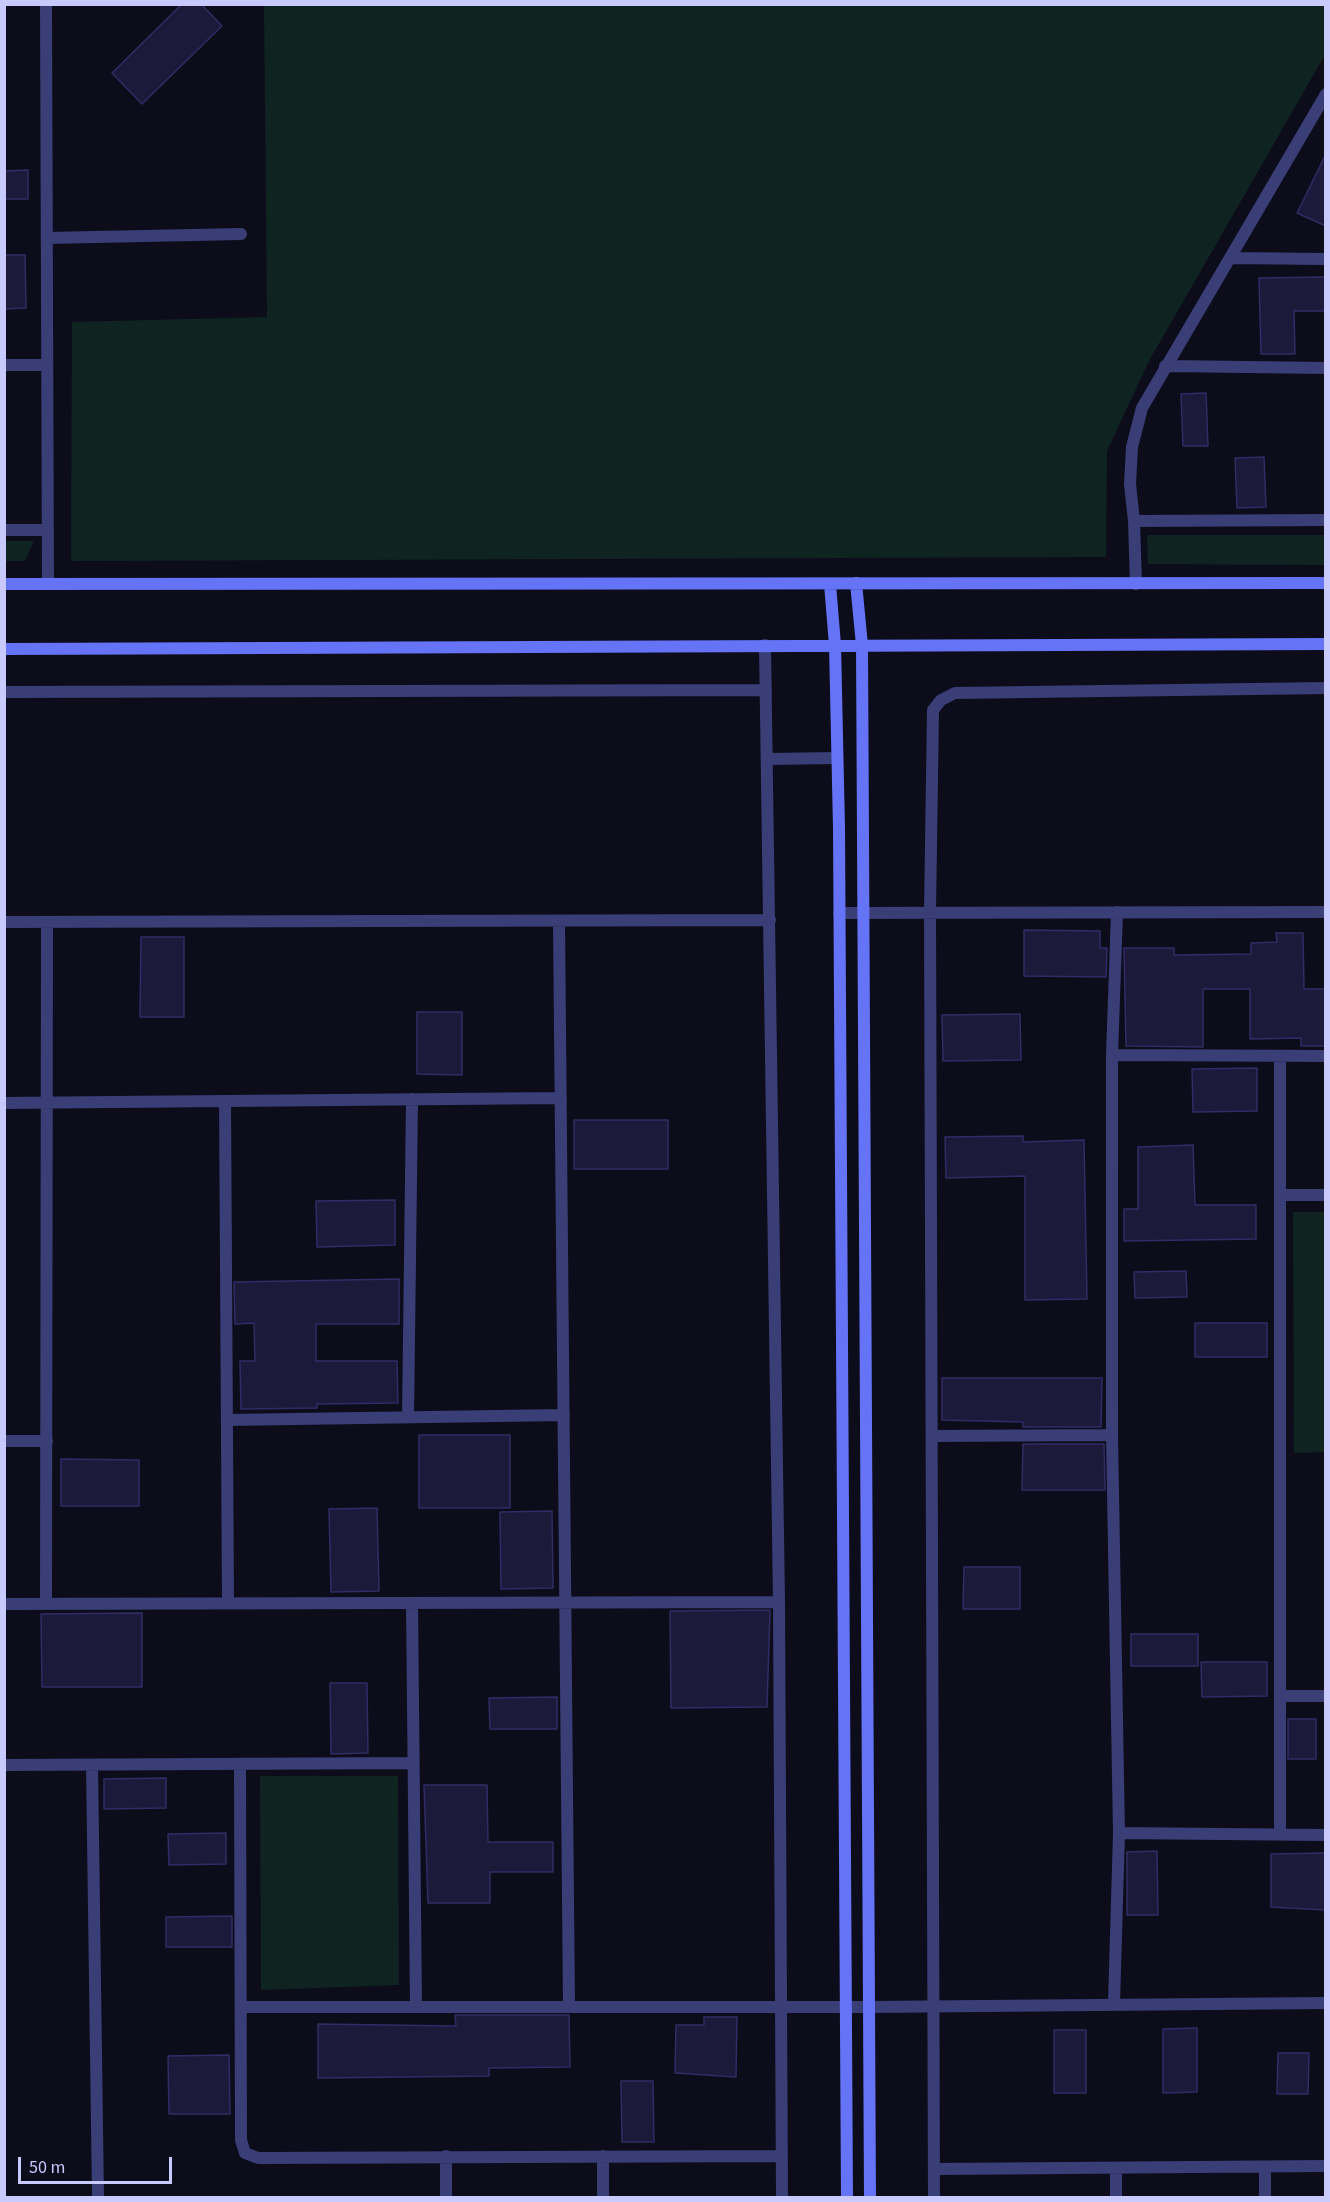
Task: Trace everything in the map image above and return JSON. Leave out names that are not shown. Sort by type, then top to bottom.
[{"type":"street","points":[[46,4],[48,584]]},
{"type":"street","points":[[1136,584],[1130,484],[1132,447],[1142,408],[1326,94]]},
{"type":"street","points":[[47,238],[241,234]]},
{"type":"street","points":[[1231,258],[1326,259]]},
{"type":"street","points":[[4,365],[47,365]]},
{"type":"street","points":[[1165,366],[1326,368]]},
{"type":"street","points":[[1134,521],[1326,520]]},
{"type":"street","points":[[4,530],[48,530]]},
{"type":"street","points":[[4,584],[1326,583]]},
{"type":"street","points":[[830,584],[835,645],[839,913],[847,2198]]},
{"type":"street","points":[[856,584],[862,645],[870,2198]]},
{"type":"street","points":[[4,649],[1326,644]]},
{"type":"street","points":[[765,645],[779,1602],[783,2007],[782,2198]]},
{"type":"street","points":[[934,2198],[930,912],[933,711],[941,700],[955,693],[1326,688]]},
{"type":"street","points":[[4,692],[766,690]]},
{"type":"street","points":[[768,759],[837,758]]},
{"type":"street","points":[[1114,2003],[1119,1833],[1112,1435],[1112,1055],[1117,912]]},
{"type":"street","points":[[839,913],[1326,912]]},
{"type":"street","points":[[4,922],[770,920]]},
{"type":"street","points":[[559,921],[569,2007]]},
{"type":"street","points":[[46,1603],[47,922]]},
{"type":"street","points":[[1112,1055],[1326,1056]]},
{"type":"street","points":[[1280,1056],[1280,1834]]},
{"type":"street","points":[[4,1103],[561,1098]]},
{"type":"street","points":[[408,1418],[412,1100]]},
{"type":"street","points":[[225,1101],[228,1601]]},
{"type":"street","points":[[1280,1195],[1326,1195]]},
{"type":"street","points":[[227,1420],[564,1415]]},
{"type":"street","points":[[932,1436],[1112,1435]]},
{"type":"street","points":[[4,1442],[46,1441]]},
{"type":"street","points":[[4,1604],[228,1601],[564,1604],[779,1602]]},
{"type":"street","points":[[412,1603],[416,2006]]},
{"type":"street","points":[[1280,1696],[1326,1696]]},
{"type":"street","points":[[4,1765],[412,1763]]},
{"type":"street","points":[[92,1765],[98,2198]]},
{"type":"street","points":[[240,1765],[241,2140],[245,2153],[258,2158],[782,2156]]},
{"type":"street","points":[[1119,1833],[1326,1834]]},
{"type":"street","points":[[242,2007],[869,2007],[1114,2003],[1326,2003]]},
{"type":"street","points":[[446,2156],[446,2198]]},
{"type":"street","points":[[603,2156],[603,2198]]},
{"type":"street","points":[[934,2169],[1326,2166]]},
{"type":"street","points":[[1265,2167],[1265,2198]]},
{"type":"street","points":[[1116,2168],[1116,2198]]},
{"type":"green space","points":[[1325,4],[1326,53],[1149,361],[1107,451],[1106,557],[71,561],[72,322],[267,317],[264,5]]},
{"type":"green space","points":[[1147,535],[1325,535],[1325,565],[1148,564]]},
{"type":"green space","points":[[4,541],[34,541],[25,561],[5,561]]},
{"type":"green space","points":[[1293,1212],[1325,1212],[1325,1452],[1294,1453]]},
{"type":"green space","points":[[260,1776],[398,1776],[399,1985],[261,1990]]},
{"type":"building","points":[[182,4],[201,4],[222,26],[142,104],[112,73]]},
{"type":"building","points":[[1326,154],[1326,226],[1297,213]]},
{"type":"building","points":[[28,170],[28,199],[4,199],[4,171]]},
{"type":"building","points":[[4,255],[25,255],[26,308],[4,309]]},
{"type":"building","points":[[1326,277],[1326,311],[1294,311],[1295,354],[1261,354],[1259,278]]},
{"type":"building","points":[[1206,393],[1208,446],[1183,446],[1181,394]]},
{"type":"building","points":[[1264,457],[1266,507],[1237,508],[1235,458]]},
{"type":"building","points":[[1024,930],[1100,931],[1100,948],[1107,948],[1106,977],[1024,976]]},
{"type":"building","points":[[1276,933],[1303,933],[1304,989],[1326,989],[1326,1046],[1301,1046],[1301,1038],[1250,1039],[1250,989],[1203,989],[1203,1047],[1126,1046],[1124,948],[1174,948],[1174,955],[1251,954],[1251,943],[1277,942]]},
{"type":"building","points":[[141,937],[184,937],[184,1017],[140,1017]]},
{"type":"building","points":[[417,1012],[462,1012],[462,1075],[417,1074]]},
{"type":"building","points":[[1020,1014],[1021,1060],[943,1061],[942,1015]]},
{"type":"building","points":[[1257,1068],[1257,1111],[1193,1112],[1192,1069]]},
{"type":"building","points":[[574,1120],[668,1120],[668,1169],[574,1169]]},
{"type":"building","points":[[1023,1136],[1023,1142],[1084,1140],[1087,1299],[1025,1300],[1025,1176],[946,1178],[945,1137]]},
{"type":"building","points":[[1193,1145],[1195,1205],[1256,1205],[1256,1239],[1124,1241],[1124,1209],[1138,1209],[1138,1147]]},
{"type":"building","points":[[395,1200],[395,1245],[317,1247],[316,1201]]},
{"type":"building","points":[[1186,1271],[1187,1297],[1135,1298],[1134,1272]]},
{"type":"building","points":[[399,1279],[399,1324],[316,1324],[316,1361],[397,1361],[398,1403],[317,1404],[317,1408],[241,1409],[240,1361],[255,1361],[254,1323],[235,1324],[234,1282]]},
{"type":"building","points":[[1195,1323],[1267,1323],[1267,1357],[1195,1357]]},
{"type":"building","points":[[942,1378],[1102,1378],[1101,1427],[1023,1427],[1023,1422],[942,1420]]},
{"type":"building","points":[[419,1435],[510,1435],[510,1508],[419,1508]]},
{"type":"building","points":[[1023,1444],[1104,1444],[1105,1490],[1022,1490]]},
{"type":"building","points":[[61,1459],[139,1460],[139,1506],[61,1506]]},
{"type":"building","points":[[377,1508],[379,1591],[331,1592],[329,1509]]},
{"type":"building","points":[[552,1511],[553,1588],[501,1589],[500,1512]]},
{"type":"building","points":[[964,1567],[1020,1567],[1020,1609],[963,1609]]},
{"type":"building","points":[[770,1610],[767,1707],[671,1708],[670,1611]]},
{"type":"building","points":[[142,1613],[142,1687],[42,1687],[41,1614]]},
{"type":"building","points":[[1131,1634],[1198,1634],[1198,1666],[1131,1666]]},
{"type":"building","points":[[1201,1662],[1267,1662],[1267,1696],[1202,1697]]},
{"type":"building","points":[[330,1683],[367,1683],[368,1753],[331,1754]]},
{"type":"building","points":[[557,1697],[557,1729],[490,1729],[489,1698]]},
{"type":"building","points":[[1288,1719],[1316,1719],[1316,1759],[1288,1759]]},
{"type":"building","points":[[166,1778],[166,1808],[104,1809],[104,1779]]},
{"type":"building","points":[[424,1785],[487,1785],[488,1842],[553,1842],[553,1872],[490,1872],[490,1903],[428,1903]]},
{"type":"building","points":[[226,1833],[226,1864],[169,1865],[168,1834]]},
{"type":"building","points":[[1157,1851],[1158,1915],[1127,1915],[1127,1852]]},
{"type":"building","points":[[1326,1853],[1326,1910],[1271,1907],[1271,1854]]},
{"type":"building","points":[[232,1916],[232,1947],[166,1947],[166,1917]]},
{"type":"building","points":[[455,2015],[569,2015],[570,2067],[489,2068],[489,2076],[318,2078],[318,2024],[456,2026]]},
{"type":"building","points":[[704,2017],[737,2017],[736,2077],[675,2073],[676,2025],[704,2025]]},
{"type":"building","points":[[1197,2028],[1197,2092],[1163,2093],[1163,2029]]},
{"type":"building","points":[[1054,2030],[1086,2030],[1086,2093],[1054,2093]]},
{"type":"building","points":[[1278,2053],[1309,2053],[1308,2094],[1277,2094]]},
{"type":"building","points":[[229,2055],[230,2114],[169,2114],[168,2056]]},
{"type":"building","points":[[621,2081],[653,2081],[654,2142],[622,2142]]}]
